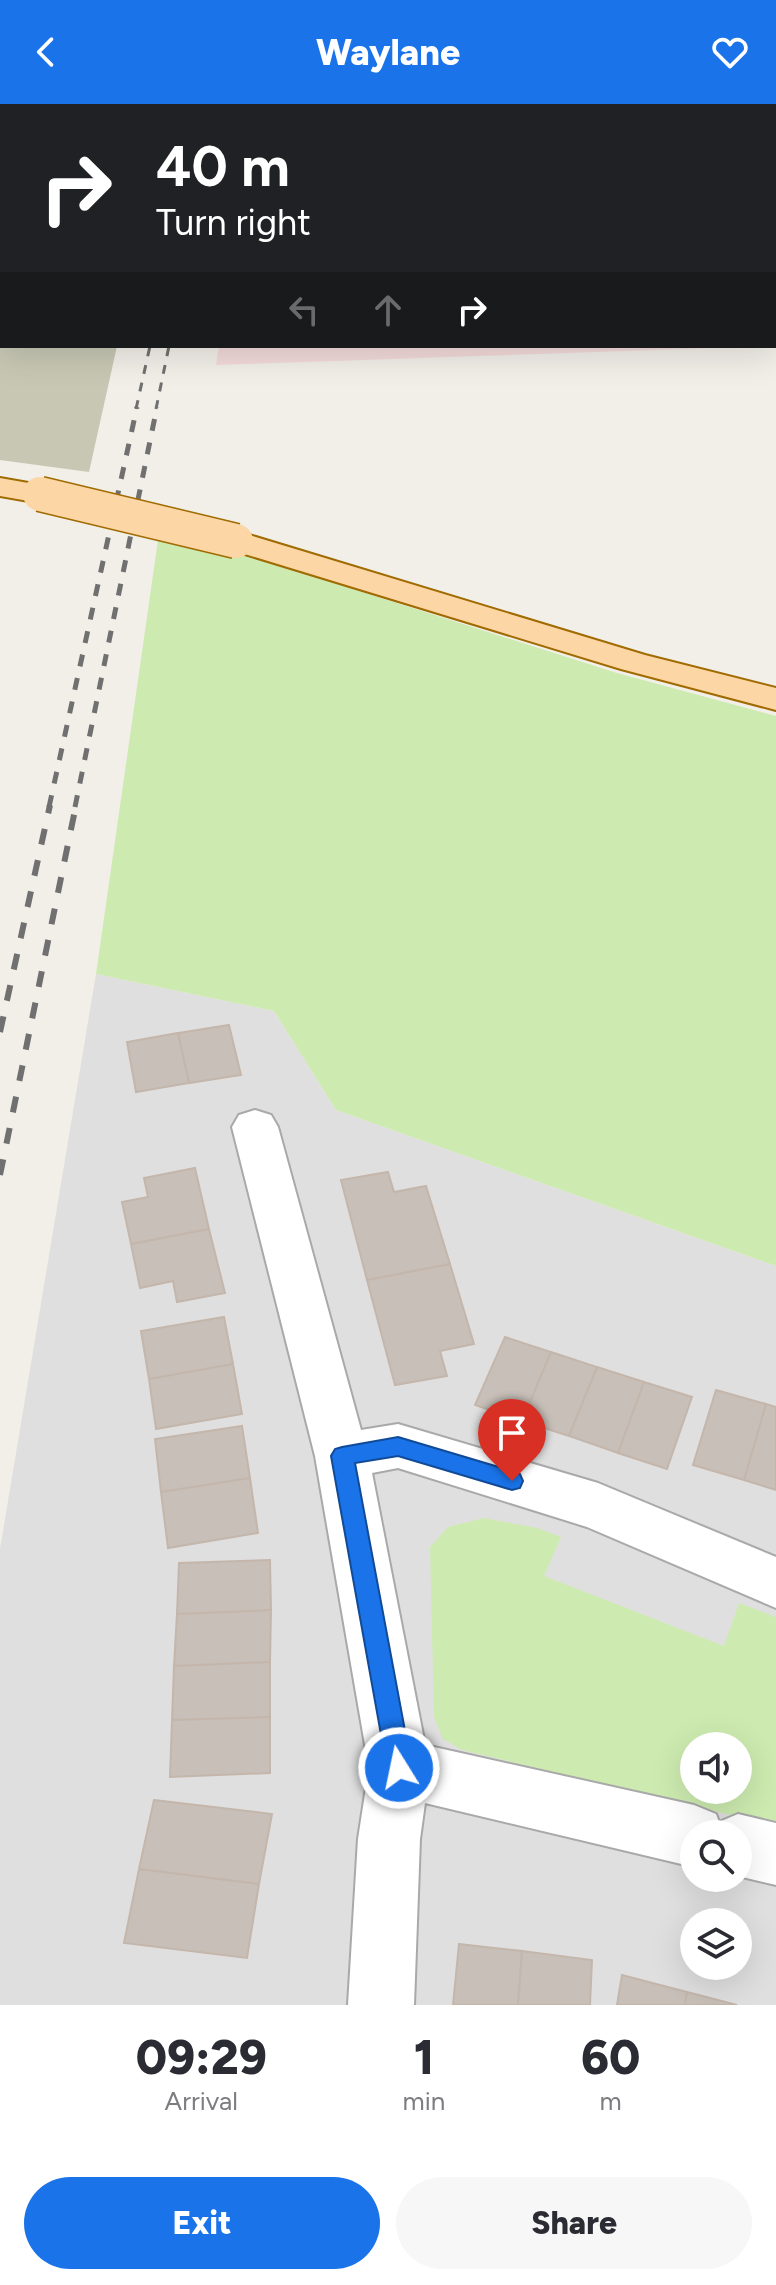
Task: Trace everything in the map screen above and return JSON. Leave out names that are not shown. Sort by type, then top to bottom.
[{"type":"main road","points":[[0,487],[154,519],[236,541],[633,662],[776,699]]},
{"type":"street","points":[[255,1127],[342,1456],[399,1768],[389,1839],[381,2005]]},
{"type":"street","points":[[342,1456],[398,1446],[598,1507],[776,1583]]},
{"type":"street","points":[[399,1768],[680,1833]]},
{"type":"street","points":[[752,1848],[776,1854]]},
{"type":"shaded area","points":[[0,348],[117,348],[89,472],[0,460]]},
{"type":"shaded area","points":[[219,348],[712,348],[216,365]]},
{"type":"shaded area","points":[[96,974],[274,1011],[336,1110],[776,1266],[776,2005],[0,2005],[0,1549]]},
{"type":"green space","points":[[159,533],[265,561],[617,673],[776,716],[776,1266],[336,1110],[274,1011],[96,974]]},
{"type":"green space","points":[[484,1518],[537,1528],[561,1537],[544,1576],[724,1646],[739,1603],[776,1617],[776,1826],[685,1804],[752,1804],[752,1732],[680,1732],[680,1803],[462,1750],[443,1739],[434,1717],[430,1547],[448,1527]]},
{"type":"building","points":[[229,1025],[241,1075],[189,1083],[178,1033]]},
{"type":"building","points":[[178,1033],[189,1083],[136,1092],[127,1042]]},
{"type":"building","points":[[195,1168],[209,1229],[131,1244],[122,1202],[148,1197],[144,1178]]},
{"type":"building","points":[[388,1172],[394,1192],[426,1186],[450,1264],[367,1280],[341,1180]]},
{"type":"building","points":[[209,1229],[225,1293],[177,1302],[173,1281],[140,1288],[131,1244]]},
{"type":"building","points":[[450,1264],[474,1344],[440,1351],[447,1376],[395,1385],[367,1280]]},
{"type":"building","points":[[224,1317],[233,1364],[149,1379],[141,1331]]},
{"type":"building","points":[[505,1337],[551,1352],[522,1421],[475,1405]]},
{"type":"building","points":[[551,1352],[597,1367],[569,1436],[522,1421]]},
{"type":"building","points":[[233,1364],[242,1414],[156,1429],[149,1379]]},
{"type":"building","points":[[597,1367],[644,1382],[618,1453],[569,1436]]},
{"type":"building","points":[[644,1382],[692,1397],[667,1469],[618,1453]]},
{"type":"building","points":[[716,1390],[766,1404],[744,1480],[693,1465]]},
{"type":"building","points":[[766,1404],[776,1407],[776,1490],[744,1480]]},
{"type":"building","points":[[242,1426],[250,1478],[161,1492],[155,1439]]},
{"type":"building","points":[[250,1478],[258,1533],[168,1548],[161,1492]]},
{"type":"building","points":[[270,1560],[271,1610],[177,1614],[179,1563]]},
{"type":"building","points":[[271,1610],[270,1662],[174,1666],[177,1614]]},
{"type":"building","points":[[270,1662],[270,1717],[172,1720],[174,1666]]},
{"type":"building","points":[[270,1717],[270,1773],[170,1777],[172,1720]]},
{"type":"building","points":[[154,1800],[272,1814],[259,1884],[139,1869]]},
{"type":"building","points":[[139,1869],[259,1884],[247,1958],[124,1943]]},
{"type":"building","points":[[459,1944],[522,1951],[518,2005],[453,2005]]},
{"type":"building","points":[[522,1951],[592,1960],[590,2005],[518,2005]]},
{"type":"building","points":[[622,1975],[687,1992],[685,2005],[617,2005]]},
{"type":"building","points":[[687,1992],[737,2005],[685,2005]]},
{"type":"railway","points":[[136,409],[150,348]]},
{"type":"railway","points":[[156,409],[169,348]]},
{"type":"railway","points":[[49,807],[137,407]]},
{"type":"railway","points":[[75,807],[157,407]]},
{"type":"railway","points":[[0,1032],[50,805]]},
{"type":"railway","points":[[0,1175],[76,805]]},
{"type":"route","points":[[399,1768],[342,1456],[398,1446],[512,1481]]}]
